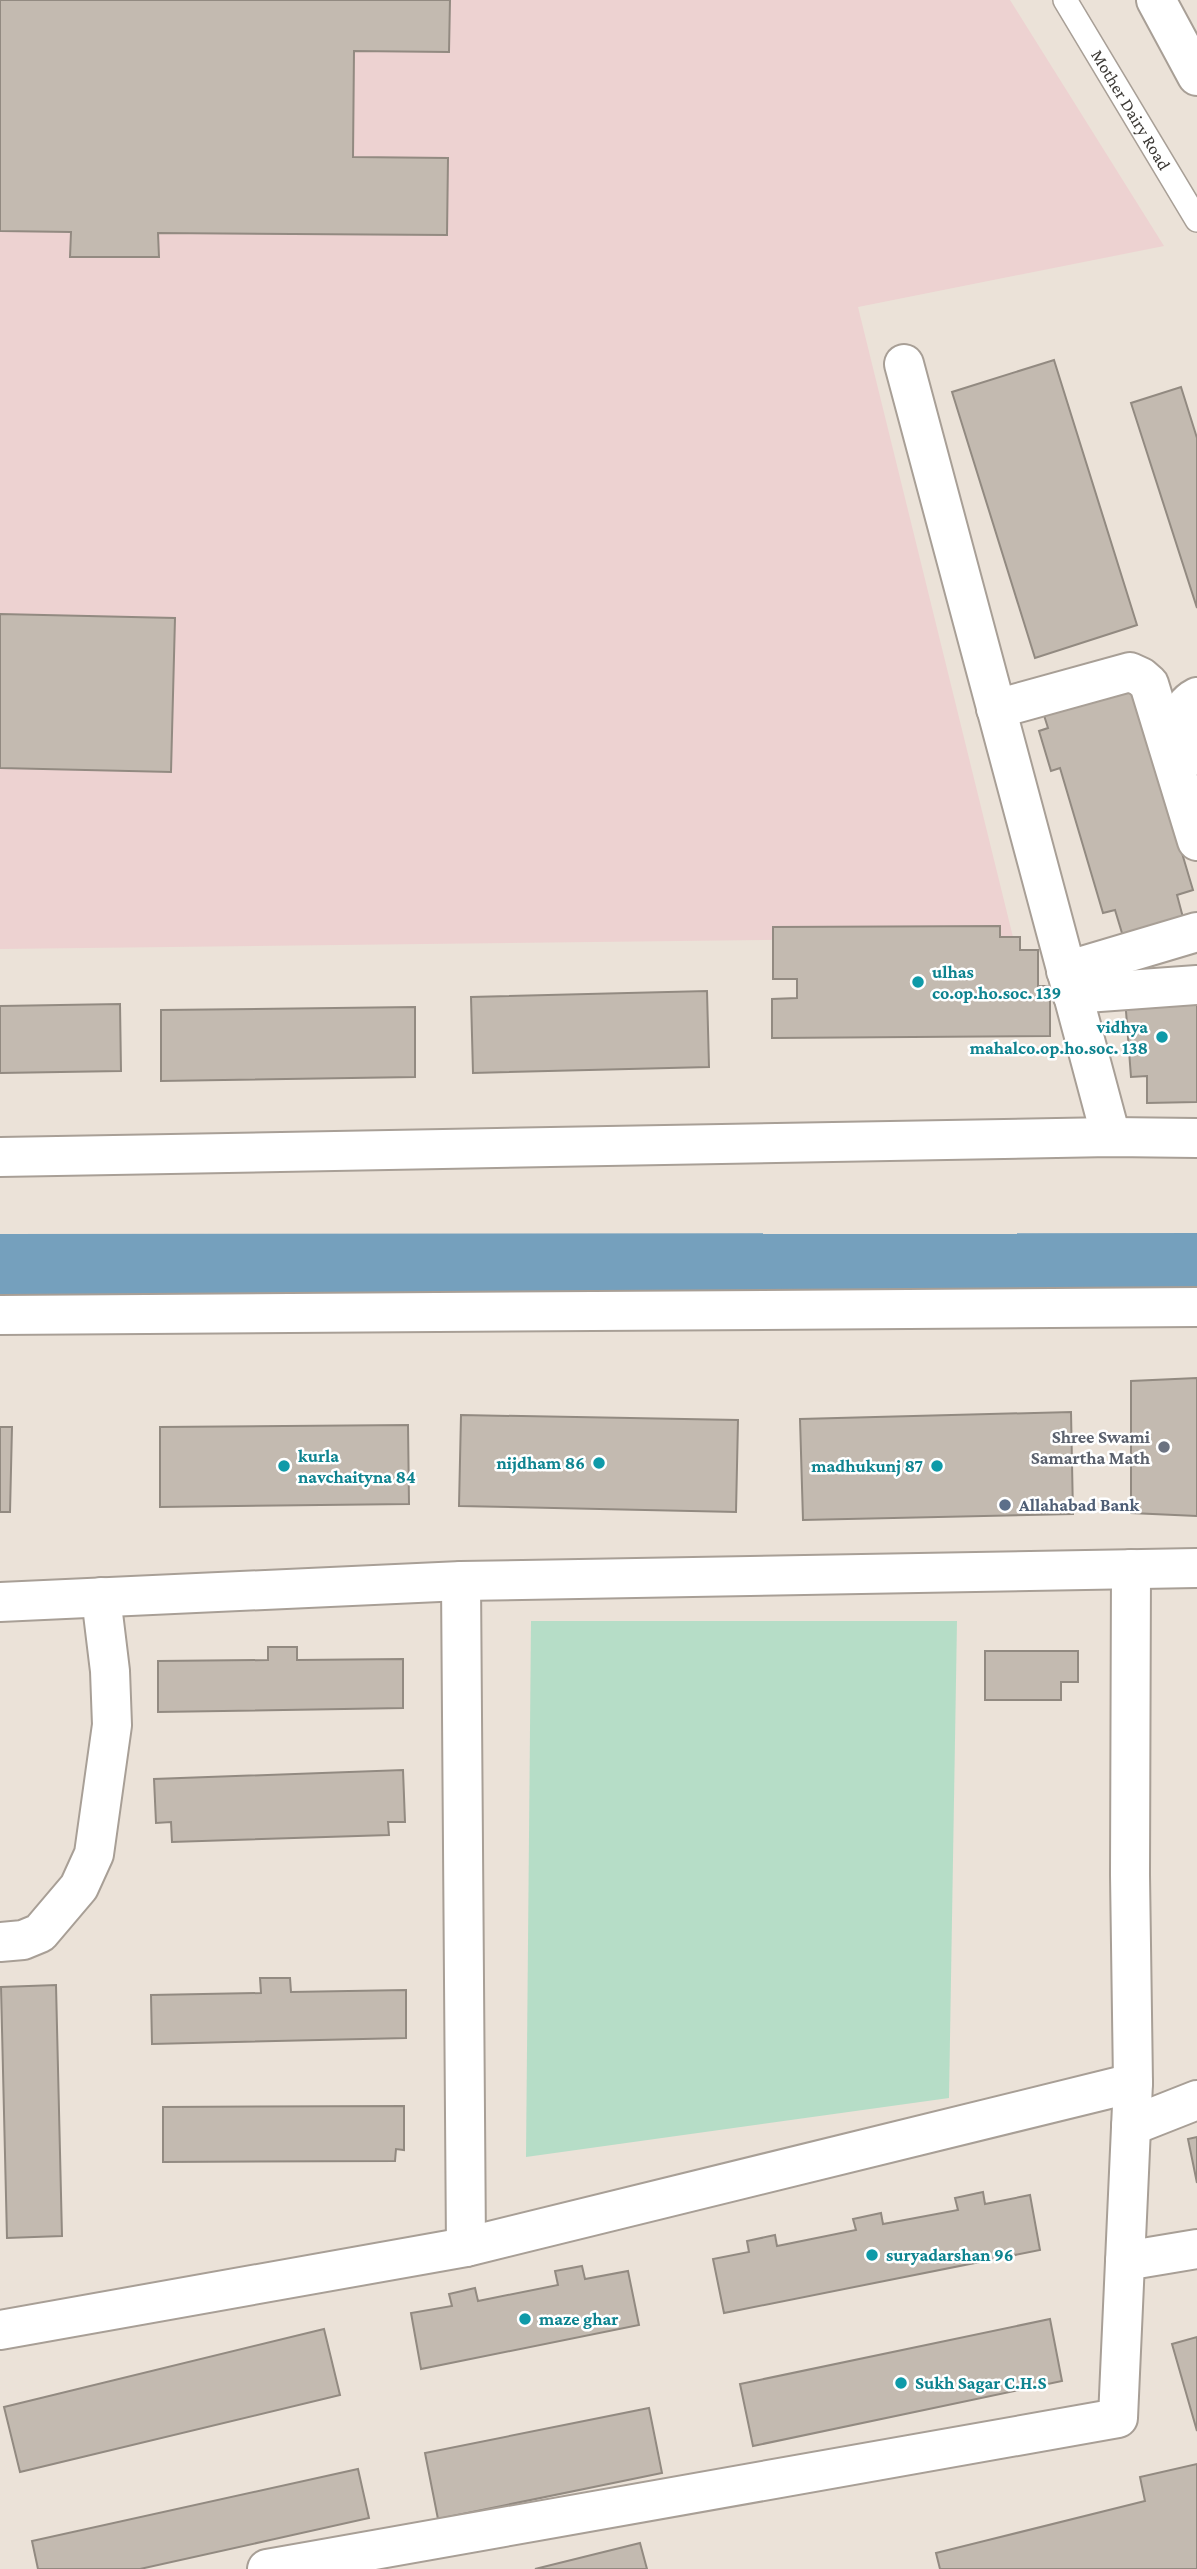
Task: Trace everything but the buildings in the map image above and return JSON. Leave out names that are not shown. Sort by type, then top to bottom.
[{"type":"street","points":[[1156,0],[1197,76]]},
{"type":"street","points":[[904,364],[1111,1137]]},
{"type":"street","points":[[996,709],[1130,672],[1141,677],[1149,684],[1197,841]]},
{"type":"street","points":[[1197,697],[1185,705],[1181,714],[1182,725],[1197,769]]},
{"type":"street","points":[[1069,982],[1197,932]]},
{"type":"street","points":[[1069,982],[1197,985]]},
{"type":"street","points":[[0,1157],[1111,1137],[1197,1139]]},
{"type":"street","points":[[0,1315],[1197,1307]]},
{"type":"street","points":[[0,1602],[461,1581],[1197,1568]]},
{"type":"street","points":[[267,2569],[1118,2418],[1133,2083],[1131,1569]]},
{"type":"street","points":[[461,1581],[466,2248]]},
{"type":"street","points":[[0,1942],[23,1940],[40,1933],[79,1887],[94,1854],[112,1726],[110,1671],[101,1597]]},
{"type":"street","points":[[0,2330],[466,2248],[1133,2083]]},
{"type":"street","points":[[1131,2126],[1197,2100]]},
{"type":"street","points":[[1125,2261],[1197,2249]]},
{"type":"lane","name":"Mother Dairy Road","points":[[1065,0],[1197,220]]},
{"type":"shaded area","points":[[0,0],[1010,0],[1164,246],[858,307],[1013,937],[0,949]]},
{"type":"green space","points":[[531,1621],[957,1621],[949,2098],[526,2157]]},
{"type":"water","points":[[1197,1233],[1197,1293],[0,1295],[0,1234]]},
{"type":"place","name":"ulhas co.op.ho.soc. 139","points":[[918,982]]},
{"type":"place","name":"vidhya mahalco.op.ho.soc. 138","points":[[1162,1037]]},
{"type":"place","name":"Shree Swami Samartha Math","points":[[1164,1447]]},
{"type":"place","name":"nijdham 86","points":[[599,1463]]},
{"type":"place","name":"kurla navchaityna 84","points":[[284,1466]]},
{"type":"place","name":"madhukunj 87","points":[[937,1466]]},
{"type":"place","name":"Allahabad Bank","points":[[1005,1505]]},
{"type":"place","name":"suryadarshan 96","points":[[872,2255]]},
{"type":"place","name":"maze ghar","points":[[525,2319]]},
{"type":"place","name":"Sukh Sagar C.H.S","points":[[901,2383]]}]
